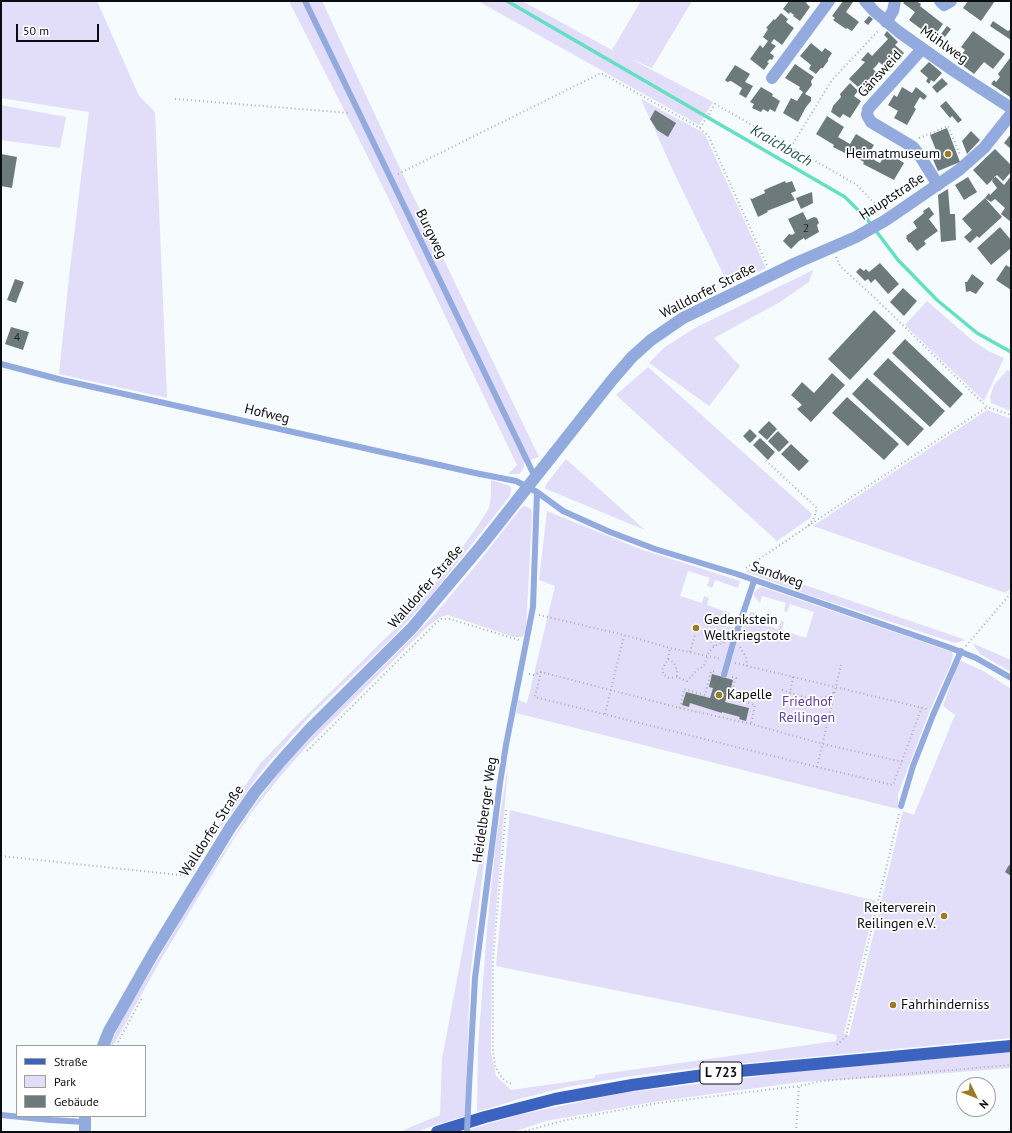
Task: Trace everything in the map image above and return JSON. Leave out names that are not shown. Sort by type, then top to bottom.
[{"type":"main road","name":"L 723","points":[[437,1132],[485,1117],[555,1099],[632,1085],[718,1073],[1011,1046]]},
{"type":"street","points":[[772,78],[829,1]]},
{"type":"street","name":"Mühlweg","points":[[865,1],[886,22],[922,49],[1011,108]]},
{"type":"street","points":[[886,22],[893,11],[895,1]]},
{"type":"street","points":[[940,1],[944,5],[951,1]]},
{"type":"street","name":"Gänsweid","points":[[922,49],[868,109],[867,115],[871,122],[916,152],[938,185]]},
{"type":"street","name":"Hauptstraße","points":[[856,237],[884,215],[938,185],[965,165],[984,148],[1011,114]]},
{"type":"street","name":"Walldorfer Straße","points":[[103,1045],[109,1031],[198,878],[255,792],[309,730],[412,628],[533,485],[612,380],[632,357],[651,340],[683,318],[796,263],[856,237]]},
{"type":"lane","name":"Burgweg","points":[[305,1],[391,178],[533,485]]},
{"type":"lane","name":"Hofweg","points":[[1,364],[70,382],[533,485]]},
{"type":"lane","name":"Sandweg","points":[[533,485],[563,511],[610,532],[655,549],[737,574],[961,651],[1011,678]]},
{"type":"lane","name":"Heidelberger Weg","points":[[467,1132],[475,978],[500,783],[533,607],[533,485]]},
{"type":"lane","points":[[724,675],[754,581]]},
{"type":"lane","points":[[901,806],[913,766],[961,651]]},
{"type":"lane","points":[[1,1115],[16,1117]]},
{"type":"lane","points":[[21,1117],[85,1123]]},
{"type":"path","points":[[791,147],[832,80],[886,22]]},
{"type":"path","points":[[391,178],[601,73],[700,128],[709,137],[771,276]]},
{"type":"path","points":[[175,99],[360,114]]},
{"type":"path","points":[[700,128],[715,104],[857,185],[884,215]]},
{"type":"path","points":[[916,152],[920,137],[948,126],[958,153],[965,165]]},
{"type":"path","points":[[832,248],[840,266],[883,305],[987,407],[1011,415]]},
{"type":"path","points":[[737,574],[987,407]]},
{"type":"path","points":[[764,459],[816,508],[814,518],[808,526]]},
{"type":"path","points":[[961,651],[1011,593]]},
{"type":"path","points":[[547,617],[930,710]]},
{"type":"path","points":[[305,753],[441,619],[450,619],[526,642]]},
{"type":"path","points":[[690,652],[696,631]]},
{"type":"path","points":[[714,646],[711,641],[711,637],[715,634],[722,642]]},
{"type":"path","points":[[605,714],[624,635]]},
{"type":"path","points":[[670,648],[668,659],[662,670],[664,675],[669,678],[677,677],[687,681],[697,670],[704,666],[707,656]]},
{"type":"path","points":[[668,659],[674,663],[677,670],[677,677]]},
{"type":"path","points":[[817,767],[841,665]]},
{"type":"path","points":[[680,708],[684,689],[705,695],[711,671],[736,678],[730,698],[755,705],[751,724]]},
{"type":"path","points":[[540,672],[535,697],[893,785],[922,707]]},
{"type":"path","points":[[533,675],[540,672],[611,691],[751,724],[823,744],[902,761],[909,764]]},
{"type":"path","points":[[793,677],[789,698],[790,701],[799,706],[807,706],[813,700],[828,696],[835,692]]},
{"type":"path","points":[[782,690],[813,700]]},
{"type":"path","points":[[837,1045],[846,1036],[901,806]]},
{"type":"path","points":[[506,808],[493,959],[493,1051],[495,1066],[500,1075],[504,1080],[513,1085]]},
{"type":"path","points":[[1,856],[185,875],[198,878]]},
{"type":"path","points":[[117,1045],[143,997]]},
{"type":"path","points":[[521,1132],[566,1120],[658,1103],[822,1082],[1011,1065]]},
{"type":"path","points":[[796,1132],[799,1086]]},
{"type":"green space","points":[[1,1],[97,1],[139,96],[155,112],[167,398],[59,374],[89,112],[1,98]]},
{"type":"green space","points":[[289,1],[322,1],[404,177],[539,457],[524,462],[524,468],[519,474],[508,474],[517,465],[381,183]]},
{"type":"green space","points":[[478,1],[522,1],[612,50],[641,1],[692,1],[652,68],[629,58],[713,102],[699,125]]},
{"type":"green space","points":[[641,99],[702,132],[706,137],[766,268],[729,286],[676,177]]},
{"type":"green space","points":[[1,105],[66,117],[60,148],[1,140]]},
{"type":"green space","points":[[813,270],[809,282],[780,302],[714,338],[740,366],[709,406],[649,363],[665,347],[693,329]]},
{"type":"green space","points":[[927,301],[973,341],[990,352],[1004,358],[984,401],[905,325]]},
{"type":"green space","points":[[648,367],[812,514],[810,518],[777,541],[616,395]]},
{"type":"green space","points":[[1007,370],[1011,372],[1011,411],[991,403],[990,397],[994,385]]},
{"type":"green space","points":[[987,410],[1011,419],[1011,587],[1006,593],[813,526]]},
{"type":"green space","points":[[566,459],[645,530],[546,489],[545,487],[547,483]]},
{"type":"green space","points":[[491,480],[510,486],[510,496],[430,597],[392,638],[310,716],[269,762],[199,860],[194,872],[191,871],[222,820],[259,765],[299,723],[402,622],[445,571],[489,508]]},
{"type":"green space","points":[[525,506],[531,509],[532,514],[526,629],[522,637],[514,637],[448,615],[440,617],[429,625],[306,747],[252,812],[233,840],[160,961],[114,1045],[110,1045],[125,1014],[199,890],[255,804],[281,770],[320,727],[391,659],[436,613],[521,508]]},
{"type":"green space","name":"Friedhof Reilingen","points":[[547,511],[637,548],[740,581],[738,588],[715,580],[712,588],[707,586],[710,578],[688,571],[680,596],[702,603],[704,596],[709,598],[707,605],[730,613],[727,626],[742,630],[750,612],[756,613],[754,621],[778,629],[781,621],[784,622],[782,630],[806,638],[814,612],[790,604],[787,612],[784,611],[786,603],[762,596],[760,603],[754,596],[754,593],[758,588],[762,587],[952,652],[953,656],[950,666],[930,710],[898,794],[898,809],[516,713],[518,700],[527,703],[555,586],[539,580]]},
{"type":"green space","points":[[752,567],[966,640],[955,643],[803,593],[746,572]]},
{"type":"green space","points":[[972,643],[1011,660],[1011,672],[980,654]]},
{"type":"green space","points":[[959,660],[985,672],[1011,689],[1011,1038],[705,1067],[632,1076],[567,1087],[519,1099],[477,1112],[478,1048],[487,929],[496,841],[508,765],[492,959],[491,1053],[496,1076],[511,1090],[595,1078],[595,1075],[836,1041],[837,1035],[496,966],[510,810],[876,901],[844,1033],[849,1036],[903,811],[914,815],[955,715],[943,706]]},
{"type":"green space","points":[[487,837],[470,977],[465,1116],[417,1132],[399,1132],[440,1115],[442,1059],[483,841]]},
{"type":"green space","points":[[1011,1052],[1011,1068],[909,1076],[800,1082],[653,1102],[546,1121],[513,1132],[461,1132],[518,1115],[622,1093],[802,1071]]},
{"type":"building","points":[[789,1],[808,1],[806,3],[810,7],[800,21],[790,12],[789,14],[783,9]]},
{"type":"building","points":[[843,1],[853,2],[846,12],[859,22],[852,31],[847,28],[846,29],[833,20],[835,18],[832,16]]},
{"type":"building","points":[[905,1],[916,1],[921,4],[920,6],[943,24],[933,38],[909,20],[915,12],[903,3]]},
{"type":"building","points":[[968,1],[995,1],[981,21],[963,8]]},
{"type":"building","points":[[781,13],[788,19],[786,22],[794,28],[782,45],[774,39],[771,43],[776,46],[770,53],[774,56],[772,60],[770,59],[767,62],[769,63],[764,70],[750,59],[760,45],[763,48],[768,41],[763,37],[768,29],[766,28]]},
{"type":"building","points":[[869,16],[873,19],[868,25],[864,22]]},
{"type":"building","points":[[993,21],[1008,31],[1011,29],[1011,40],[990,26]]},
{"type":"building","points":[[947,26],[951,29],[945,37],[941,34]]},
{"type":"building","points":[[887,31],[898,42],[895,45],[904,53],[889,71],[879,62],[873,69],[881,77],[866,94],[849,79],[865,62],[861,60],[868,52],[872,56],[888,39],[884,35]]},
{"type":"building","points":[[973,31],[1005,54],[993,69],[984,62],[974,74],[957,61],[965,50],[961,47]]},
{"type":"building","points":[[811,43],[822,52],[825,48],[832,53],[823,68],[821,68],[816,74],[809,69],[811,65],[800,56]]},
{"type":"building","points":[[1010,58],[1010,97],[991,84],[994,80],[996,82],[1000,77],[998,74]]},
{"type":"building","points":[[929,62],[942,73],[934,82],[931,80],[929,84],[926,81],[928,78],[920,71]]},
{"type":"building","points":[[795,64],[814,77],[811,81],[812,85],[805,94],[811,97],[811,101],[798,122],[783,113],[791,98],[797,101],[803,92],[799,89],[800,87],[785,78]]},
{"type":"building","points":[[735,65],[750,74],[745,82],[753,86],[746,98],[739,94],[742,88],[731,81],[727,82],[725,80]]},
{"type":"building","points":[[942,78],[948,84],[937,93],[932,87]]},
{"type":"building","points":[[850,83],[858,91],[854,96],[861,101],[850,118],[843,114],[840,118],[831,112],[833,106],[841,97],[840,94]]},
{"type":"building","points":[[761,87],[773,94],[772,96],[780,101],[775,112],[770,109],[768,112],[763,109],[761,112],[752,108],[754,104],[750,102]]},
{"type":"building","points":[[902,87],[912,93],[916,87],[927,96],[924,100],[920,97],[914,107],[916,109],[907,125],[894,118],[898,111],[888,105],[894,95],[897,97]]},
{"type":"building","points":[[946,101],[962,120],[958,123],[952,116],[950,118],[940,106]]},
{"type":"building","points":[[655,110],[676,123],[668,137],[657,130],[650,119]]},
{"type":"building","points":[[827,116],[844,127],[838,137],[850,144],[856,134],[874,145],[868,155],[876,161],[880,163],[887,152],[904,163],[894,180],[863,164],[864,162],[846,152],[845,153],[833,147],[834,145],[816,134]]},
{"type":"building","points":[[947,128],[960,162],[938,171],[931,155],[937,153],[930,135]]},
{"type":"building","points":[[971,131],[980,140],[967,154],[962,141]]},
{"type":"building","points":[[1011,134],[1011,149],[1004,143]]},
{"type":"building","points":[[995,149],[1011,165],[1011,172],[1003,181],[997,175],[987,185],[973,170]]},
{"type":"building","points":[[1,154],[17,157],[12,188],[1,186]]},
{"type":"building","points":[[995,176],[1004,185],[1011,176],[1011,222],[1001,214],[1005,208],[995,199],[991,202],[985,198],[989,193],[990,195],[997,188],[992,181]]},
{"type":"building","points":[[968,177],[977,192],[964,200],[955,185]]},
{"type":"building","points":[[785,181],[786,183],[792,181],[796,191],[791,193],[795,200],[767,211],[768,212],[758,217],[750,198],[752,199],[765,193],[764,190]]},
{"type":"building","points":[[948,189],[950,214],[955,214],[956,240],[941,242],[938,195]]},
{"type":"building","points":[[812,192],[813,203],[801,209],[796,198]]},
{"type":"building","points":[[985,198],[1002,217],[979,238],[977,236],[970,243],[964,237],[972,230],[962,219]]},
{"type":"building","points":[[929,207],[934,214],[929,219],[938,231],[924,241],[926,244],[917,251],[910,242],[909,243],[906,236],[917,228],[913,222]]},
{"type":"building","points":[[803,212],[807,220],[814,217],[817,218],[819,223],[817,225],[819,232],[805,240],[804,238],[799,241],[791,249],[783,241],[789,234],[792,235],[795,233],[788,219]]},
{"type":"building","points":[[1000,227],[1011,240],[1011,248],[991,265],[977,248]]},
{"type":"building","points":[[880,263],[899,284],[888,294],[875,279],[871,283],[868,279],[865,281],[856,272],[860,268],[864,271],[866,269],[869,272]]},
{"type":"building","points":[[1006,265],[1011,268],[1011,290],[996,280]]},
{"type":"building","points":[[972,274],[984,283],[976,294],[970,291],[966,292],[965,282],[967,282]]},
{"type":"building","points":[[15,279],[24,282],[16,303],[7,300]]},
{"type":"building","points":[[903,288],[917,301],[904,316],[890,302]]},
{"type":"building","points":[[874,310],[896,331],[850,380],[828,359]]},
{"type":"building","points":[[11,327],[29,332],[23,350],[5,344]]},
{"type":"building","points":[[905,339],[963,394],[950,408],[892,353]]},
{"type":"building","points":[[888,358],[945,411],[930,427],[873,374]]},
{"type":"building","points":[[832,373],[845,385],[811,422],[797,409],[802,405],[791,395],[802,382],[814,393]]},
{"type":"building","points":[[867,378],[924,429],[908,446],[852,394]]},
{"type":"building","points":[[847,397],[899,444],[884,460],[832,413]]},
{"type":"building","points":[[769,421],[777,429],[767,440],[758,432]]},
{"type":"building","points":[[750,429],[757,436],[750,443],[743,436]]},
{"type":"building","points":[[778,431],[789,442],[779,452],[768,441]]},
{"type":"building","points":[[760,438],[775,452],[768,460],[753,445]]},
{"type":"building","points":[[791,444],[809,461],[799,471],[781,454]]},
{"type":"building","name":"Kapelle","points":[[712,674],[733,680],[730,692],[728,692],[725,702],[749,708],[746,721],[739,719],[740,717],[690,703],[689,707],[682,705],[686,692],[710,698],[713,688],[709,687]]},
{"type":"building","points":[[1009,865],[1011,866],[1011,876],[1005,872]]},
{"type":"waterway","name":"Kraichbach","points":[[507,1],[845,197],[867,219],[898,260],[937,300],[977,333],[1011,352]]},
{"type":"place","name":"Heimatmuseum","points":[[948,154]]},
{"type":"place","name":"Gedenkstein Weltkriegstote","points":[[696,628]]},
{"type":"place","name":"Kapelle","points":[[719,695]]},
{"type":"place","name":"Reiterverein Reilingen e.V.","points":[[944,916]]},
{"type":"place","name":"Fahrhinderniss","points":[[893,1005]]}]
